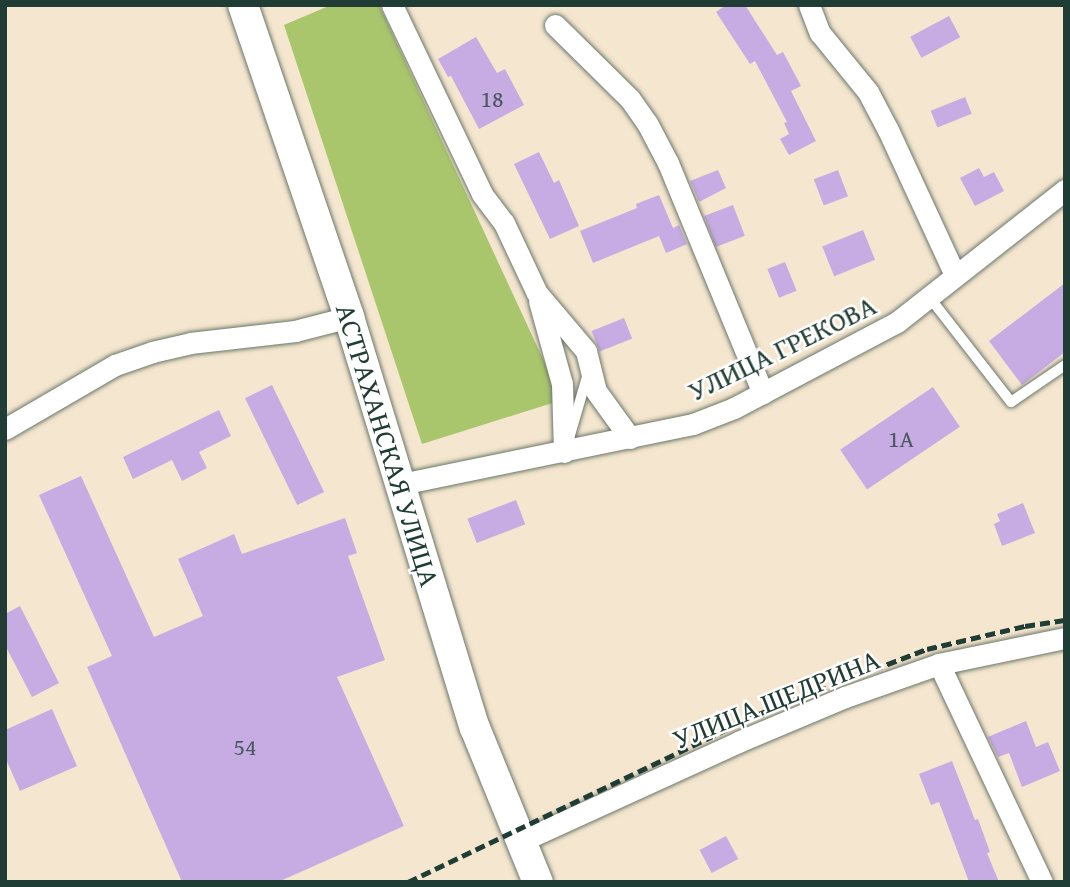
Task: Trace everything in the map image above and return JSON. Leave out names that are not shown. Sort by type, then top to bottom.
[{"type":"main road","name":"АСТРАХАНСКАЯ УЛИЦА","points":[[243,5],[349,317],[475,728],[519,842],[538,882]]},
{"type":"street","points":[[392,5],[482,194],[504,223],[537,293],[562,384],[564,452]]},
{"type":"street","points":[[809,5],[820,33],[868,92],[955,275]]},
{"type":"street","points":[[555,25],[630,99],[647,123],[668,163],[764,393]]},
{"type":"street","name":"УЛИЦА ГРЕКОВА","points":[[401,484],[693,424],[764,393],[864,342],[930,298],[955,275],[1065,190]]},
{"type":"street","points":[[537,293],[586,351],[596,391],[630,438]]},
{"type":"street","points":[[5,429],[115,365],[152,352],[190,343],[295,331],[349,317]]},
{"type":"street","name":"УЛИЦА ЩЕДРИНА","points":[[519,842],[737,742],[845,697],[939,664],[1065,638]]},
{"type":"street","points":[[939,664],[1042,882]]},
{"type":"lane","points":[[930,298],[1011,402],[1065,365]]},
{"type":"lane","points":[[564,452],[589,371]]},
{"type":"green space","points":[[331,5],[379,5],[562,400],[422,444],[284,25]]},
{"type":"building","points":[[726,5],[745,5],[777,55],[783,52],[801,86],[791,91],[816,141],[789,155],[780,139],[789,134],[784,123],[787,122],[755,61],[750,64],[716,12]]},
{"type":"building","points":[[949,16],[960,37],[921,58],[910,37]]},
{"type":"building","points":[[476,37],[497,73],[505,69],[524,105],[479,129],[451,76],[448,77],[438,59]]},
{"type":"building","points":[[965,97],[972,114],[937,128],[931,111]]},
{"type":"building","points":[[539,152],[554,183],[559,180],[579,226],[550,239],[514,164]]},
{"type":"building","points":[[979,168],[984,177],[994,172],[1004,191],[975,206],[960,178]]},
{"type":"building","points":[[718,170],[726,188],[699,202],[690,181]]},
{"type":"building","points":[[838,170],[848,196],[824,205],[814,179]]},
{"type":"building","points":[[659,195],[673,228],[679,225],[687,244],[666,253],[659,236],[593,263],[580,231],[637,208],[636,204]]},
{"type":"building","points":[[733,205],[745,236],[716,247],[704,216]]},
{"type":"building","points":[[863,230],[875,260],[834,276],[822,246]]},
{"type":"building","points":[[785,262],[797,291],[779,298],[767,269]]},
{"type":"building","points":[[1065,283],[1065,352],[1022,385],[989,341]]},
{"type":"building","points":[[624,318],[632,338],[600,352],[592,331]]},
{"type":"building","points":[[272,385],[324,492],[297,505],[245,398]]},
{"type":"building","points":[[933,387],[960,427],[867,489],[840,450]]},
{"type":"building","points":[[219,410],[231,436],[199,452],[207,468],[182,481],[172,460],[133,479],[123,457]]},
{"type":"building","points":[[81,476],[154,637],[203,616],[178,559],[234,534],[242,554],[345,518],[357,553],[348,556],[385,660],[337,677],[404,826],[278,882],[182,882],[87,667],[112,656],[39,495]]},
{"type":"building","points":[[516,500],[525,524],[477,543],[467,519]]},
{"type":"building","points":[[1023,503],[1035,533],[1002,546],[994,524],[1000,521],[997,514]]},
{"type":"building","points":[[20,606],[59,683],[32,697],[5,645],[5,614]]},
{"type":"building","points":[[52,709],[77,766],[20,791],[5,757],[5,730]]},
{"type":"building","points":[[1026,721],[1036,747],[1048,742],[1060,771],[1022,787],[1009,753],[998,757],[988,737]]},
{"type":"building","points":[[952,761],[975,820],[978,819],[990,852],[987,853],[999,882],[969,882],[939,802],[931,805],[919,774]]},
{"type":"building","points":[[726,836],[738,859],[712,873],[700,850]]},
{"type":"railway","points":[[408,882],[761,713],[927,649],[1025,626],[1065,620]]}]
